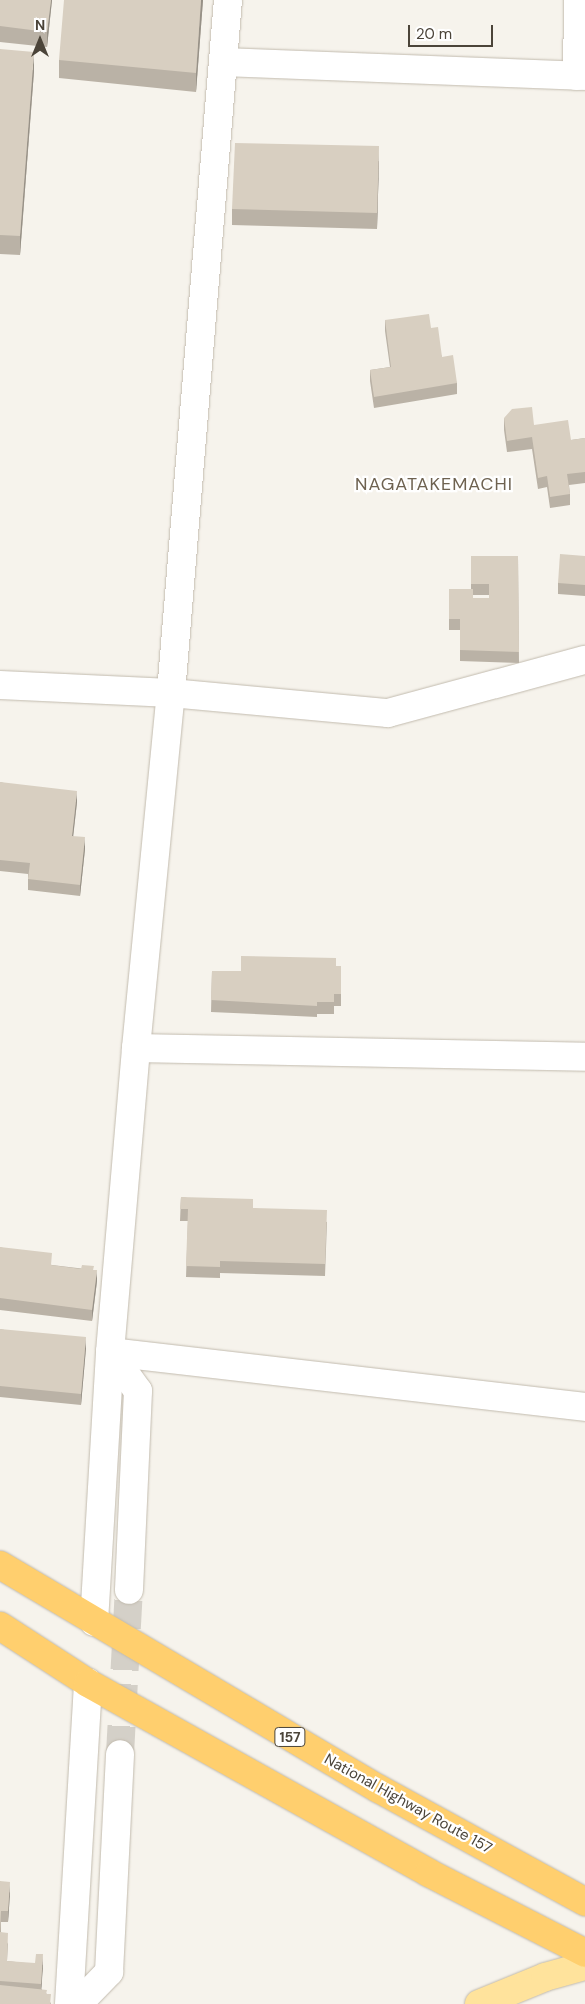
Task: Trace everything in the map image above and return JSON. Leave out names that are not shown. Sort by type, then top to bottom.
[{"type":"highway","name":"National Highway Route 157","points":[[0,1565],[379,1790],[585,1902]]},
{"type":"highway","points":[[0,1626],[88,1683],[429,1873],[585,1953]]},
{"type":"main road","points":[[479,2004],[545,1977],[585,1966]]},
{"type":"street","points":[[94,1622],[110,1352],[136,1048],[171,693],[228,0]]},
{"type":"street","points":[[224,62],[581,76],[578,0]]},
{"type":"street","points":[[0,685],[171,693],[388,713],[585,660]]},
{"type":"street","points":[[136,1048],[585,1057]]},
{"type":"street","points":[[110,1352],[585,1407]]},
{"type":"street","points":[[110,1352],[138,1391],[129,1590]]},
{"type":"street","points":[[69,2004],[88,1683]]},
{"type":"street","points":[[78,2004],[109,1972],[120,1754]]},
{"type":"building","points":[[0,0],[51,0],[47,32],[0,26]]},
{"type":"building","points":[[64,0],[201,0],[196,73],[59,60]]},
{"type":"building","points":[[0,49],[34,52],[20,236],[0,235]]},
{"type":"building","points":[[235,143],[379,146],[377,213],[232,209]]},
{"type":"building","points":[[429,314],[431,328],[438,327],[442,357],[453,355],[457,383],[374,397],[370,370],[391,367],[385,320]]},
{"type":"building","points":[[532,407],[534,425],[568,420],[571,440],[585,438],[585,472],[567,474],[570,494],[550,497],[547,476],[538,478],[532,437],[507,441],[504,418],[512,409]]},
{"type":"building","points":[[560,554],[585,556],[585,585],[558,583]]},
{"type":"building","points":[[471,556],[518,556],[519,652],[460,650],[460,619],[449,619],[449,589],[473,589],[473,598],[489,598],[489,584],[471,584]]},
{"type":"building","points":[[0,782],[77,791],[72,836],[85,837],[80,885],[28,879],[30,863],[0,860]]},
{"type":"building","points":[[241,956],[336,958],[336,966],[341,966],[341,994],[334,994],[334,1002],[317,1002],[317,1006],[211,1000],[212,971],[241,971]]},
{"type":"building","points":[[181,1197],[253,1199],[253,1208],[327,1210],[325,1264],[220,1261],[220,1267],[186,1266],[188,1209],[180,1209]]},
{"type":"building","points":[[0,1247],[52,1253],[51,1265],[81,1269],[82,1265],[94,1266],[93,1270],[97,1270],[92,1310],[0,1298]]},
{"type":"building","points":[[0,1329],[86,1337],[81,1394],[0,1386]]},
{"type":"building","points":[[0,1881],[10,1882],[8,1911],[1,1911],[0,1932]]},
{"type":"building","points":[[0,1932],[8,1933],[7,1961],[35,1963],[36,1954],[43,1954],[41,1984],[0,1981]]},
{"type":"building","points":[[0,1985],[47,1990],[46,1994],[51,1994],[50,2004],[0,2004]]},
{"type":"tunnel","points":[[120,1754],[129,1590]]},
{"type":"district","name":"NAGATAKEMACHI","points":[[434,484]]}]
